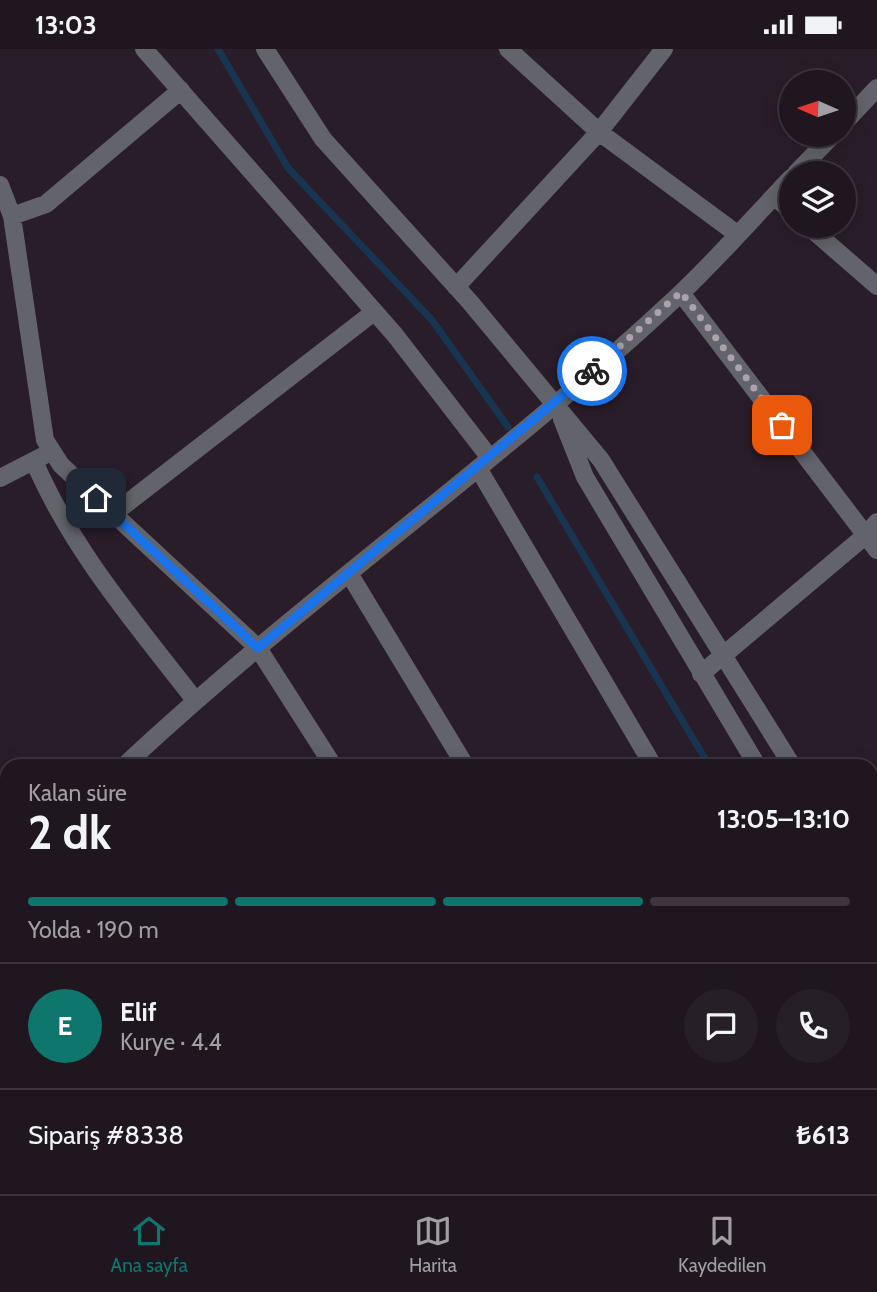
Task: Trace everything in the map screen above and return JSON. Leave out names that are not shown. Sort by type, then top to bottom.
[{"type":"street","points":[[144,49],[374,312],[484,463],[650,759]]},
{"type":"street","points":[[265,49],[323,139],[456,287],[556,403],[601,460],[788,759]]},
{"type":"street","points":[[508,49],[599,132],[737,234]]},
{"type":"street","points":[[456,287],[599,132],[664,49]]},
{"type":"street","points":[[856,110],[877,88]]},
{"type":"street","points":[[12,216],[46,204],[181,90]]},
{"type":"street","points":[[807,161],[821,147]]},
{"type":"street","points":[[0,185],[12,216],[46,439],[61,465],[258,648],[329,759]]},
{"type":"street","points":[[131,759],[195,699],[350,575],[556,403],[681,292],[779,191]]},
{"type":"street","points":[[774,196],[779,200]]},
{"type":"street","points":[[822,238],[877,286]]},
{"type":"street","points":[[681,292],[873,536],[701,674]]},
{"type":"street","points":[[113,514],[374,312]]},
{"type":"street","points":[[556,403],[585,477],[753,759]]},
{"type":"street","points":[[0,478],[53,451]]},
{"type":"street","points":[[34,461],[49,495],[96,571],[195,699]]},
{"type":"street","points":[[350,575],[461,759]]},
{"type":"waterway","points":[[218,49],[288,168],[432,320],[508,427]]},
{"type":"waterway","points":[[537,477],[705,759]]},
{"type":"way so far","points":[[592,371],[681,292],[782,425]]},
{"type":"route","points":[[96,498],[258,648],[367,561],[592,371]]}]
